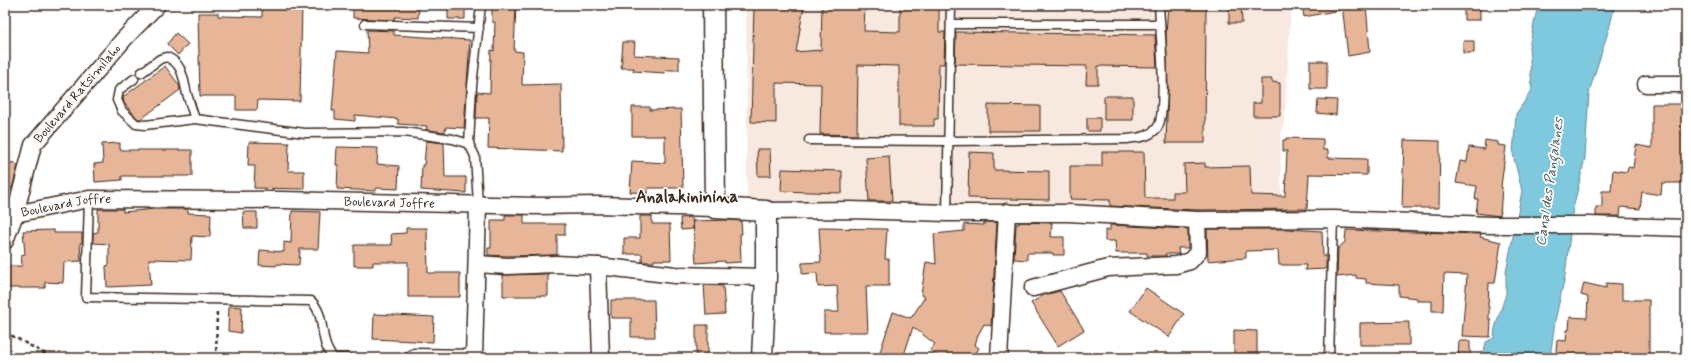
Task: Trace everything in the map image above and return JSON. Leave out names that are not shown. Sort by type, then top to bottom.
[{"type":"street","name":"Boulevard Ratsimilaho","points":[[5,241],[15,214],[33,145],[124,39],[157,5]]},
{"type":"street","points":[[713,5],[715,208]]},
{"type":"street","points":[[1646,84],[1686,84]]},
{"type":"street","name":"Boulevard Joffre","points":[[15,214],[89,199],[291,200],[538,206],[596,205],[766,211]]},
{"type":"street","points":[[474,356],[478,204]]},
{"type":"street","points":[[762,358],[766,277],[766,211],[851,210],[947,213],[1007,212],[1197,220],[1333,219],[1491,225],[1589,225],[1686,228]]},
{"type":"street","points":[[999,358],[1007,212]]},
{"type":"street","points":[[1032,288],[1108,268],[1176,265],[1190,261],[1198,252],[1197,220]]},
{"type":"street","points":[[477,264],[508,266],[555,264],[598,266],[675,275],[766,277]]},
{"type":"street","points":[[598,266],[601,358]]},
{"type":"lane","points":[[478,204],[475,156],[469,144],[472,86],[481,5]]},
{"type":"lane","points":[[947,213],[951,5]]},
{"type":"lane","points":[[809,140],[949,141],[1127,139],[1148,136],[1158,126],[1163,104],[1159,5]]},
{"type":"lane","points":[[365,24],[479,28]]},
{"type":"lane","points":[[951,24],[1160,24]]},
{"type":"lane","points":[[141,73],[160,58],[167,57],[174,60],[184,74],[187,93],[195,119]]},
{"type":"lane","points":[[134,79],[119,90],[117,100],[122,111],[136,124],[146,125],[195,119],[305,133],[404,132],[453,139],[469,144]]},
{"type":"lane","points":[[89,199],[86,297],[311,301],[317,306],[328,352],[334,358],[348,358]]},
{"type":"lane","points":[[1330,358],[1333,219]]},
{"type":"lane","points":[[408,358],[414,353],[474,356]]},
{"type":"path","points":[[216,358],[218,299]]},
{"type":"path","points":[[5,332],[26,342],[53,358]]},
{"type":"shaded area","points":[[746,5],[1291,5],[1285,117],[1280,141],[1282,212],[747,215]]},
{"type":"water","name":"Canal des Pangalanes","points":[[1538,5],[1615,5],[1589,92],[1585,158],[1573,209],[1565,276],[1555,321],[1550,358],[1483,358],[1486,342],[1494,338],[1495,328],[1506,294],[1506,272],[1522,191],[1513,154],[1516,114],[1532,90],[1529,47]]},
{"type":"building","points":[[262,5],[302,5],[300,101],[258,100],[257,110],[236,110],[236,96],[200,96],[198,13],[218,13],[218,16],[262,17]]},
{"type":"building","points":[[353,5],[419,5],[418,18],[395,17],[394,20],[353,18]]},
{"type":"building","points":[[448,5],[465,5],[465,19],[448,19]]},
{"type":"building","points":[[492,5],[516,5],[514,51],[523,52],[522,85],[561,84],[562,151],[488,148],[489,118],[476,118],[477,92],[490,93],[491,50],[494,51],[495,22],[492,22]]},
{"type":"building","points":[[754,5],[804,5],[796,52],[821,50],[822,5],[865,5],[864,31],[900,32],[900,5],[939,5],[939,32],[945,32],[944,64],[939,64],[938,119],[934,119],[934,126],[899,126],[899,66],[858,65],[857,135],[820,134],[821,84],[776,83],[776,123],[751,122]]},
{"type":"building","points":[[1168,5],[1206,5],[1205,143],[1166,143],[1168,89],[1166,35]]},
{"type":"building","points":[[1229,5],[1241,5],[1242,23],[1229,23]]},
{"type":"building","points":[[1302,5],[1340,5],[1340,10],[1304,17]]},
{"type":"building","points":[[1342,5],[1366,5],[1370,52],[1348,56]]},
{"type":"building","points":[[1464,5],[1480,5],[1480,20],[1464,20]]},
{"type":"building","points":[[367,30],[394,31],[394,35],[470,40],[464,128],[446,127],[445,132],[426,130],[427,126],[398,124],[398,119],[355,115],[355,121],[335,119],[335,111],[332,111],[337,51],[368,53]]},
{"type":"building","points":[[956,32],[1155,35],[1157,67],[1098,66],[1098,84],[1086,84],[1087,66],[955,64]]},
{"type":"building","points":[[176,33],[188,44],[178,55],[167,44]]},
{"type":"building","points":[[1463,41],[1474,41],[1474,53],[1463,53]]},
{"type":"building","points":[[623,42],[635,42],[634,55],[679,57],[679,70],[666,70],[665,73],[633,71],[634,68],[621,68]]},
{"type":"building","points":[[1310,61],[1327,61],[1327,89],[1310,89]]},
{"type":"building","points":[[165,66],[179,85],[180,90],[141,119],[138,119],[124,103],[123,97]]},
{"type":"building","points":[[1261,79],[1272,79],[1272,82],[1280,83],[1280,116],[1253,116],[1253,103],[1261,103]]},
{"type":"building","points":[[1104,96],[1133,96],[1133,120],[1104,120]]},
{"type":"building","points":[[1318,99],[1337,100],[1336,115],[1317,113]]},
{"type":"building","points":[[1652,104],[1685,104],[1686,183],[1662,183],[1661,195],[1642,192],[1640,209],[1621,207],[1620,216],[1596,216],[1596,207],[1602,207],[1602,191],[1611,191],[1613,170],[1627,172],[1628,167],[1633,168],[1636,145],[1652,148]]},
{"type":"building","points":[[988,105],[1040,106],[1040,131],[988,131]]},
{"type":"building","points":[[632,107],[650,107],[650,110],[681,109],[683,188],[648,188],[648,193],[630,192],[632,161],[665,163],[665,136],[632,136]]},
{"type":"building","points":[[1087,118],[1100,118],[1100,131],[1087,131]]},
{"type":"building","points":[[1286,138],[1323,139],[1323,150],[1328,150],[1328,158],[1367,159],[1367,175],[1309,174],[1307,209],[1197,210],[1110,206],[1110,200],[1070,199],[1070,166],[1102,166],[1102,152],[1144,152],[1145,198],[1173,198],[1173,192],[1185,192],[1184,164],[1205,163],[1205,167],[1250,166],[1251,195],[1285,196],[1287,151],[1283,151],[1283,140],[1286,140]]},
{"type":"building","points":[[1404,140],[1440,141],[1439,208],[1402,208]]},
{"type":"building","points":[[1485,140],[1498,142],[1498,145],[1506,146],[1501,187],[1500,216],[1476,213],[1478,199],[1475,199],[1477,186],[1456,183],[1460,161],[1467,162],[1469,147],[1484,149]]},
{"type":"building","points":[[426,141],[444,143],[445,177],[466,177],[466,193],[421,190],[422,165],[424,165]]},
{"type":"building","points":[[249,142],[289,143],[288,171],[304,171],[304,189],[254,188],[255,166],[248,166]]},
{"type":"building","points":[[120,143],[120,150],[192,150],[192,176],[122,176],[122,180],[95,182],[94,164],[103,163],[102,144]]},
{"type":"building","points":[[337,147],[378,148],[377,164],[399,166],[398,189],[376,188],[376,191],[337,189]]},
{"type":"building","points":[[757,149],[770,149],[771,176],[758,176]]},
{"type":"building","points":[[969,152],[994,153],[994,170],[1049,171],[1049,200],[968,198]]},
{"type":"building","points":[[889,156],[892,201],[869,201],[866,158]]},
{"type":"building","points":[[12,162],[18,165],[13,185],[5,199],[5,167],[8,169]]},
{"type":"building","points":[[782,169],[842,171],[842,193],[781,191]]},
{"type":"building","points":[[98,209],[123,209],[123,212],[155,209],[188,209],[188,213],[211,214],[210,237],[192,236],[191,260],[149,259],[151,285],[107,287],[106,266],[109,265],[109,244],[93,243],[93,233],[98,232]]},
{"type":"building","points":[[292,211],[320,212],[318,249],[300,249],[299,265],[259,265],[260,250],[284,252],[284,242],[291,243]]},
{"type":"building","points":[[243,212],[257,212],[257,228],[244,228]]},
{"type":"building","points":[[505,215],[524,215],[524,224],[565,224],[565,235],[557,235],[557,255],[488,255],[488,248],[491,248],[491,220],[505,220]]},
{"type":"building","points":[[640,216],[652,216],[652,224],[670,224],[671,260],[642,262],[642,254],[624,254],[624,238],[640,238]]},
{"type":"building","points":[[692,217],[693,229],[681,230],[680,218]]},
{"type":"building","points":[[693,221],[741,221],[741,262],[725,263],[725,261],[696,263]]},
{"type":"building","points":[[984,222],[997,222],[991,326],[984,324],[975,345],[979,348],[973,358],[940,358],[930,350],[935,344],[913,327],[903,358],[878,358],[893,312],[911,318],[925,297],[921,295],[926,262],[936,264],[934,234],[964,231],[964,224],[984,225]]},
{"type":"building","points":[[1019,222],[1052,223],[1051,237],[1064,237],[1064,255],[1053,255],[1053,253],[1027,253],[1027,260],[1014,259],[1016,224],[1019,224]]},
{"type":"building","points":[[1110,225],[1188,229],[1188,248],[1178,248],[1179,254],[1165,254],[1166,256],[1147,256],[1147,253],[1116,253],[1115,241],[1105,241],[1105,230],[1110,230]]},
{"type":"building","points":[[406,228],[427,228],[428,273],[460,273],[460,297],[408,297],[408,262],[373,262],[373,266],[354,266],[354,245],[392,245],[391,234],[406,233]]},
{"type":"building","points":[[819,228],[887,229],[885,259],[889,259],[889,286],[866,286],[868,332],[824,332],[824,312],[839,312],[837,286],[818,287],[817,273],[802,274],[802,263],[821,262]]},
{"type":"building","points":[[1207,229],[1288,229],[1322,231],[1323,257],[1326,255],[1326,269],[1305,270],[1306,265],[1279,265],[1278,250],[1246,251],[1246,258],[1208,261]]},
{"type":"building","points":[[54,230],[54,233],[82,233],[82,243],[80,243],[81,261],[64,262],[63,283],[45,282],[45,288],[6,288],[6,266],[22,266],[21,255],[25,254],[23,231]]},
{"type":"building","points":[[1346,230],[1481,234],[1480,237],[1501,242],[1495,283],[1489,283],[1488,307],[1489,320],[1491,320],[1490,337],[1462,336],[1467,275],[1444,274],[1443,311],[1432,311],[1432,301],[1417,301],[1417,298],[1399,296],[1399,285],[1366,283],[1366,279],[1356,278],[1356,275],[1337,277],[1338,248],[1345,242]]},
{"type":"building","points":[[548,274],[548,296],[503,296],[503,275]]},
{"type":"building","points":[[1584,283],[1606,288],[1606,283],[1622,284],[1622,300],[1649,300],[1649,358],[1602,358],[1568,355],[1569,358],[1557,358],[1557,340],[1566,341],[1570,317],[1587,318],[1588,297],[1581,295]]},
{"type":"building","points":[[704,285],[723,286],[725,314],[706,315]]},
{"type":"building","points":[[1146,288],[1184,314],[1169,337],[1130,311]]},
{"type":"building","points":[[1060,291],[1084,330],[1058,346],[1031,303],[1044,295]]},
{"type":"building","points":[[611,300],[654,300],[655,337],[631,337],[631,318],[611,318]]},
{"type":"building","points":[[229,306],[242,307],[241,333],[228,331]]},
{"type":"building","points":[[374,314],[434,317],[433,342],[373,339]]},
{"type":"building","points":[[1409,322],[1409,345],[1360,345],[1360,323]]},
{"type":"building","points":[[696,325],[708,325],[708,358],[696,358]]},
{"type":"building","points":[[1234,330],[1257,331],[1257,358],[1234,358]]},
{"type":"building","points":[[1459,341],[1470,341],[1470,358],[1458,358]]},
{"type":"district","name":"Analakininina","points":[[687,197]]}]
